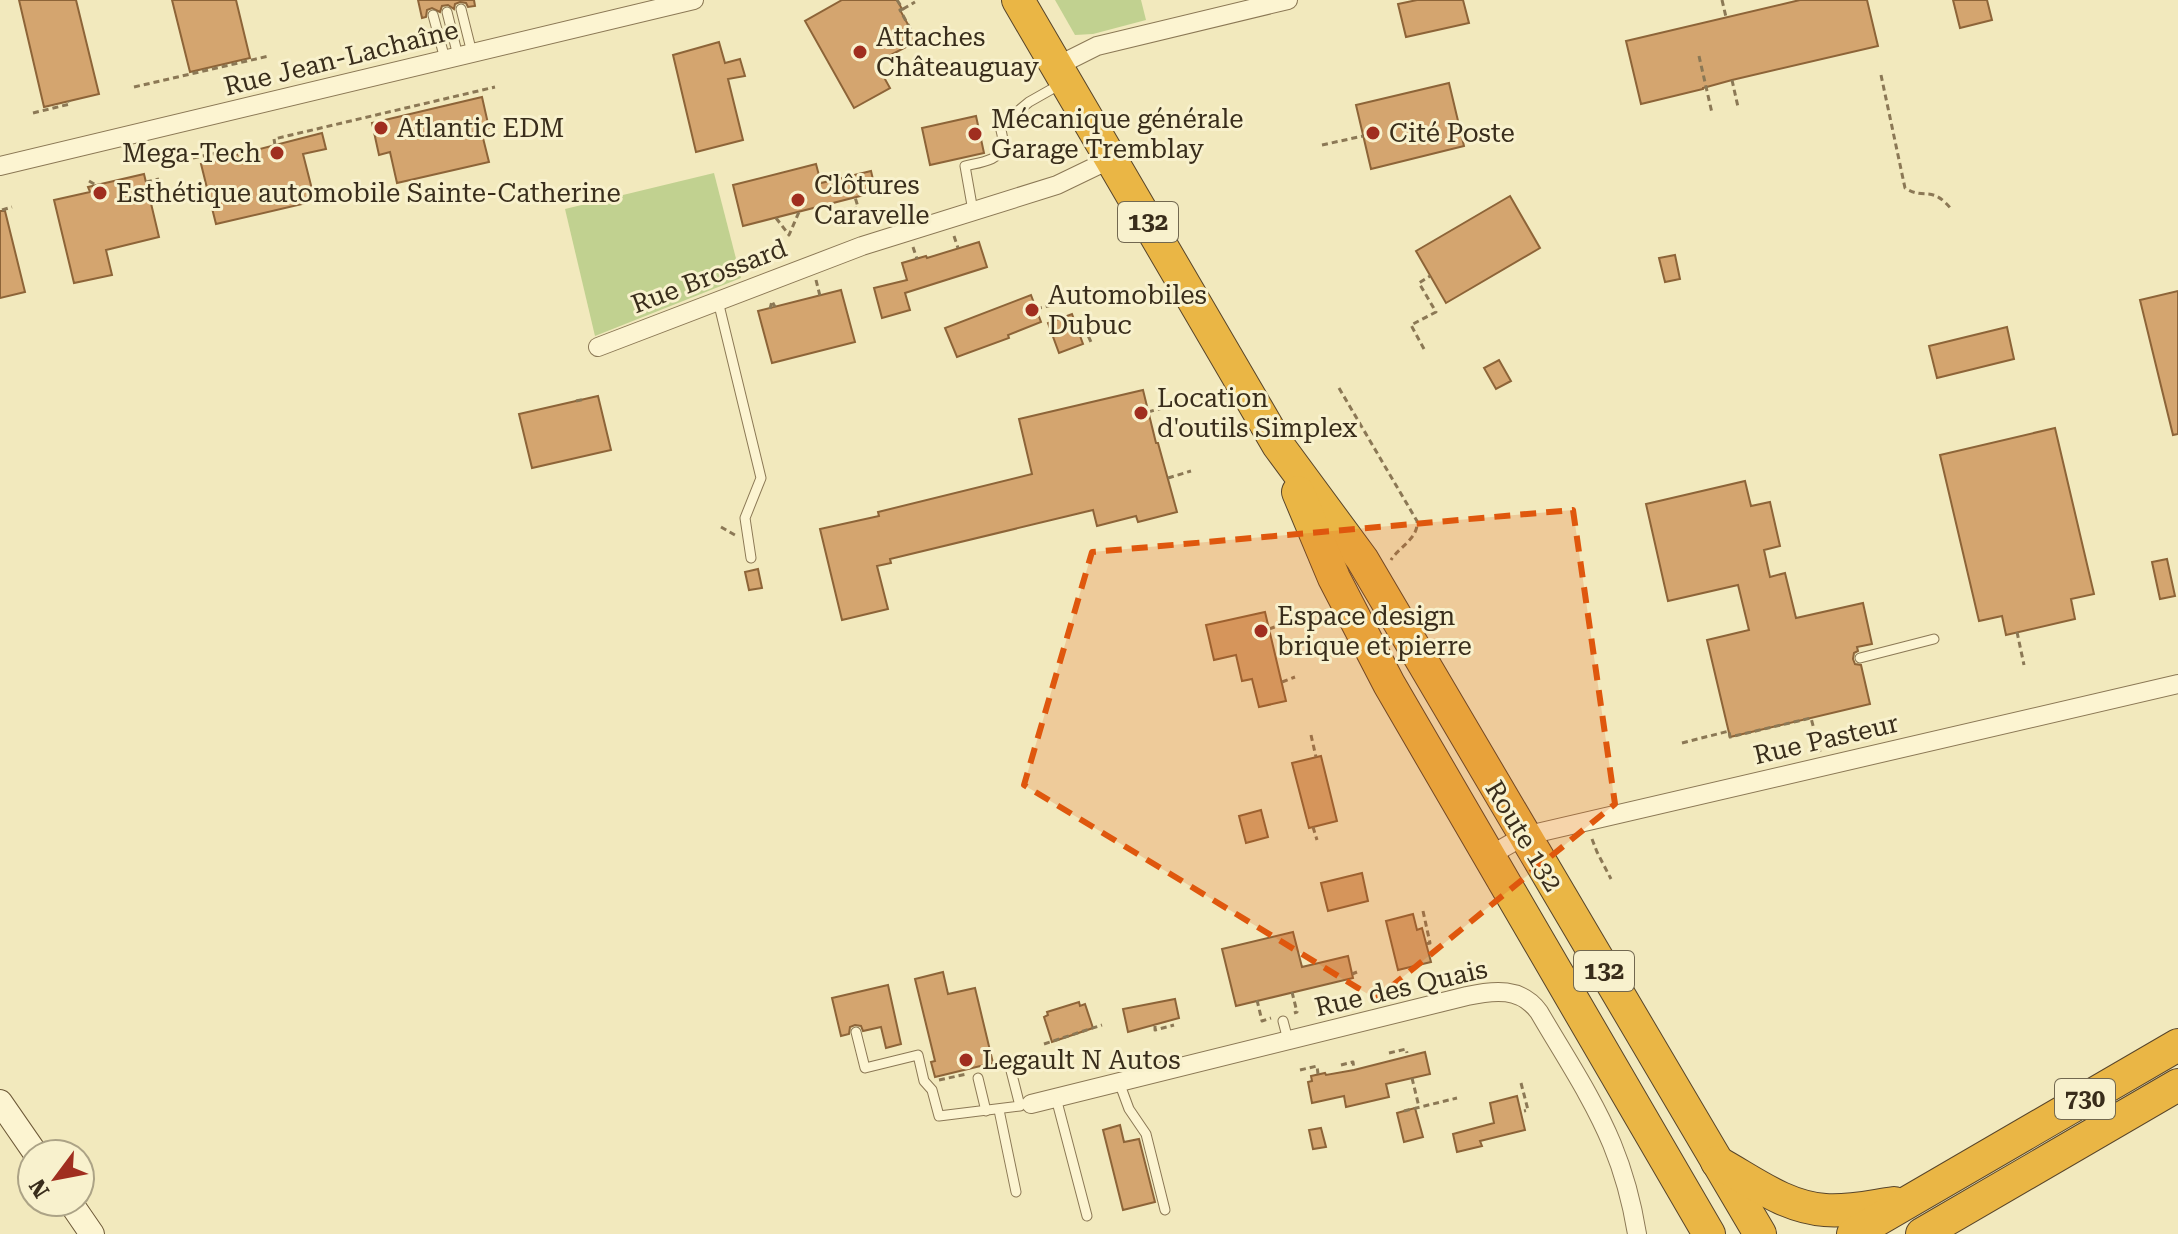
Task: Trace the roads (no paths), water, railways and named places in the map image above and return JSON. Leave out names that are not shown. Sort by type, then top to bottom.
[{"type":"highway","name":"Route 132","points":[[1018,0],[1278,445],[1362,559],[1760,1234]]},
{"type":"highway","name":"Route 132","points":[[1278,445],[1329,568],[1363,636],[1709,1234]]},
{"type":"highway","points":[[1363,636],[1396,618]]},
{"type":"highway","name":"730","points":[[1853,1234],[2178,1045]]},
{"type":"highway","name":"730","points":[[1922,1234],[2178,1085]]},
{"type":"highway","points":[[1717,1162],[1782,1199],[1806,1207],[1834,1210],[1909,1201]]},
{"type":"street","name":"Rue Jean-Lachaîne","points":[[0,166],[694,0]]},
{"type":"street","points":[[1061,73],[1097,46],[1288,0]]},
{"type":"street","name":"Rue Brossard","points":[[598,347],[862,246],[1057,185],[1111,159]]},
{"type":"street","name":"Rue Pasteur","points":[[1489,856],[1524,836],[2178,684]]},
{"type":"street","name":"Rue des Quais","points":[[1031,1104],[1482,993],[1515,993],[1532,1002],[1539,1012],[1610,1140],[1626,1183],[1637,1234]]},
{"type":"street","points":[[0,1102],[25,1138]]},
{"type":"lane","points":[[458,56],[461,9]]},
{"type":"lane","points":[[447,12],[458,56]]},
{"type":"lane","points":[[433,15],[458,56]]},
{"type":"lane","points":[[973,211],[965,166],[992,159],[1001,152],[1000,126],[1061,73]]},
{"type":"lane","points":[[718,301],[761,478],[745,518],[751,558]]},
{"type":"lane","points":[[1860,658],[1934,639]]},
{"type":"lane","points":[[1283,1021],[1288,1040]]},
{"type":"lane","points":[[856,1032],[865,1068],[918,1055],[924,1081],[932,1090],[939,1116],[1020,1106],[1008,1059]]},
{"type":"lane","points":[[978,1078],[986,1111]]},
{"type":"lane","points":[[1119,1082],[1129,1109],[1146,1134],[1165,1210]]},
{"type":"lane","points":[[1056,1098],[1087,1216]]},
{"type":"lane","points":[[999,1110],[1016,1192]]},
{"type":"place","name":"Attaches Châteauguay","points":[[860,52]]},
{"type":"place","name":"Atlantic EDM","points":[[381,128]]},
{"type":"place","name":"Cité Poste","points":[[1373,133]]},
{"type":"place","name":"Mécanique générale Garage Tremblay","points":[[975,134]]},
{"type":"place","name":"Mega-Tech","points":[[277,153]]},
{"type":"place","name":"Esthétique automobile Sainte-Catherine","points":[[100,193]]},
{"type":"place","name":"Clôtures Caravelle","points":[[798,200]]},
{"type":"place","name":"Automobiles Dubuc","points":[[1032,310]]},
{"type":"place","name":"Location d'outils Simplex","points":[[1141,413]]},
{"type":"place","name":"Espace design brique et pierre","points":[[1261,631]]},
{"type":"place","name":"Legault N Autos","points":[[966,1060]]}]
